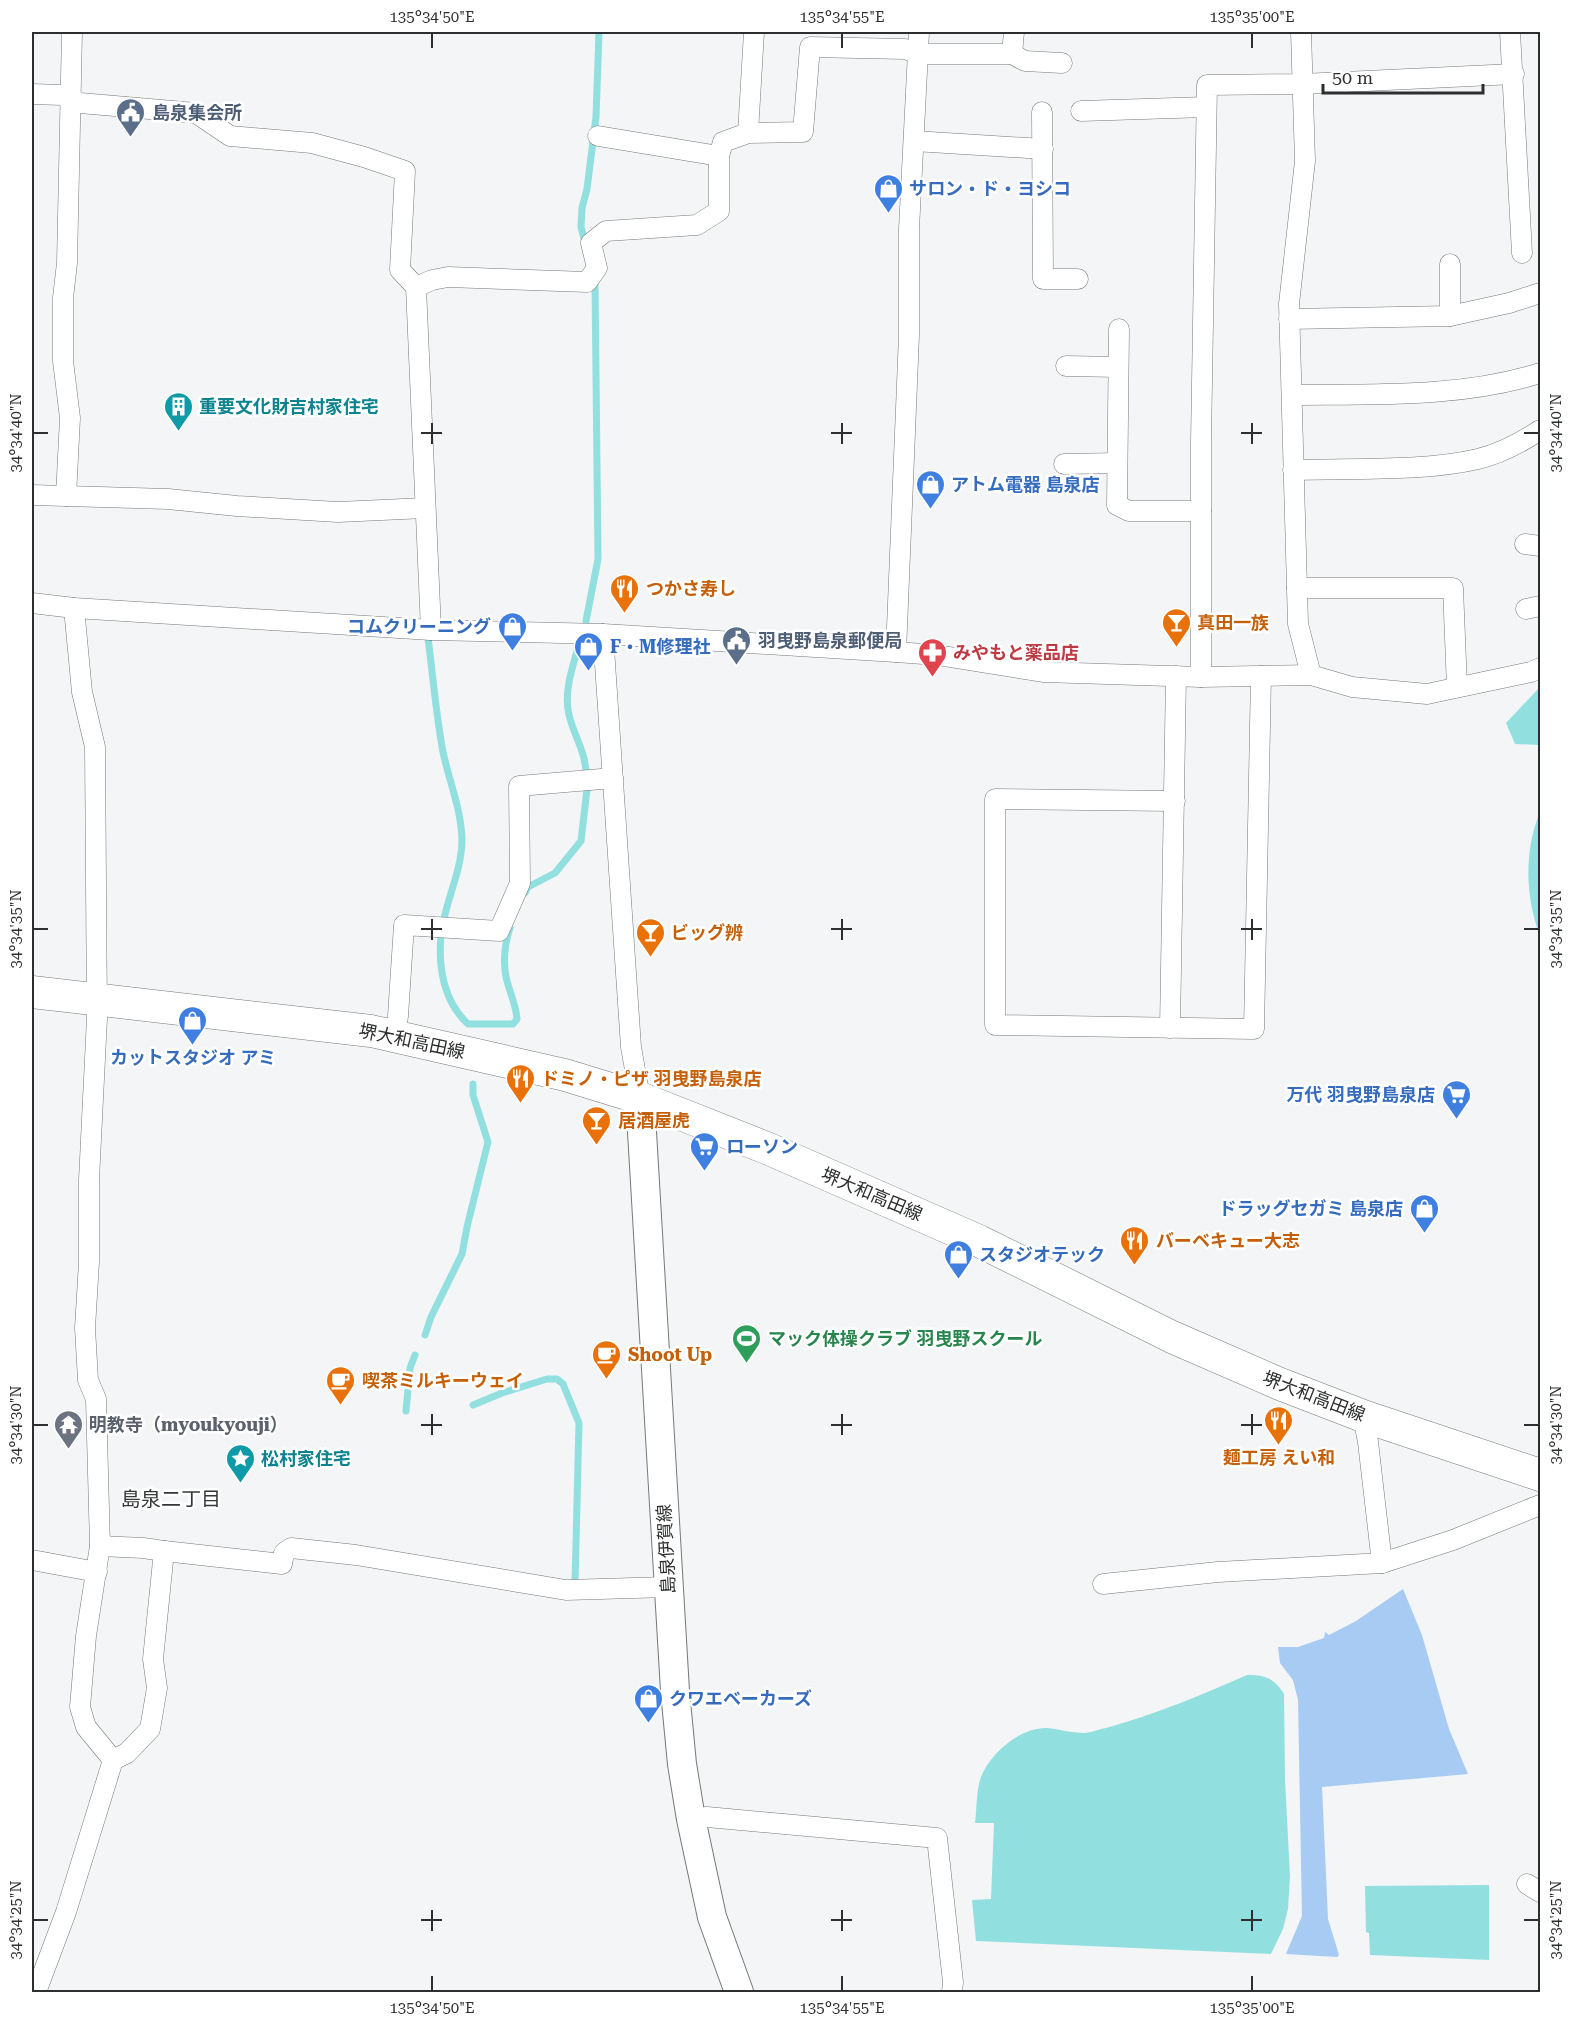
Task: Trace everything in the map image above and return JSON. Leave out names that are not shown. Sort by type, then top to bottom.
[{"type":"main road","name":"堺大和高田線","points":[[32,992],[371,1031],[565,1075],[640,1098],[769,1149],[979,1240],[1172,1336],[1280,1384],[1362,1416],[1540,1475]]},
{"type":"main road","name":"島泉伊賀線","points":[[640,1098],[668,1587],[682,1764],[712,1917],[739,1992]]},
{"type":"street","points":[[66,496],[70,418],[63,361],[63,298],[67,263],[72,32]]},
{"type":"street","points":[[748,133],[754,32]]},
{"type":"street","points":[[896,652],[909,335],[909,229],[919,32]]},
{"type":"street","points":[[1012,54],[1014,32]]},
{"type":"street","points":[[1301,32],[1305,161],[1289,319],[1298,624],[1311,675]]},
{"type":"street","points":[[1510,32],[1522,254]]},
{"type":"street","points":[[416,287],[432,280],[448,277],[587,282],[597,268],[591,243],[606,231],[697,225],[719,211],[719,156],[723,142],[748,133],[803,132],[810,47],[905,49],[918,54],[1012,54],[1025,61],[1062,63]]},
{"type":"street","points":[[1201,677],[1207,85],[1302,84],[1514,74]]},
{"type":"street","points":[[32,94],[62,95],[80,103],[196,113],[230,136],[312,143],[405,171],[400,270],[416,287],[431,630]]},
{"type":"street","points":[[1082,111],[1206,107]]},
{"type":"street","points":[[1042,112],[1043,279],[1078,279]]},
{"type":"street","points":[[598,136],[719,156]]},
{"type":"street","points":[[914,141],[1042,149]]},
{"type":"street","points":[[1450,264],[1450,316]]},
{"type":"street","points":[[1289,319],[1450,316],[1509,303],[1540,293]]},
{"type":"street","points":[[1119,329],[1117,505],[1129,511],[1201,511]]},
{"type":"street","points":[[1066,366],[1118,367]]},
{"type":"street","points":[[1292,395],[1412,393],[1510,382],[1540,373]]},
{"type":"street","points":[[1293,470],[1427,466],[1479,459],[1524,440],[1540,430]]},
{"type":"street","points":[[1064,464],[1117,463]]},
{"type":"street","points":[[32,495],[168,499],[338,512],[425,508]]},
{"type":"street","points":[[1297,588],[1453,588],[1457,687]]},
{"type":"street","points":[[32,603],[74,608],[431,630],[603,634],[896,652],[937,655],[1042,672],[1201,677],[1311,675],[1352,687],[1426,694],[1531,672],[1540,668]]},
{"type":"street","points":[[74,608],[82,692],[95,747],[97,999],[85,1328],[88,1380],[96,1399],[100,1546],[86,1636],[80,1707],[86,1727],[113,1760]]},
{"type":"street","points":[[603,634],[631,1047],[640,1098]]},
{"type":"street","points":[[1170,1028],[1176,676]]},
{"type":"street","points":[[1175,801],[995,799],[995,1025],[1254,1029],[1261,676]]},
{"type":"street","points":[[395,1036],[404,925],[499,931],[520,883],[519,786],[613,778]]},
{"type":"street","points":[[1362,1416],[1368,1442],[1382,1563]]},
{"type":"street","points":[[1103,1584],[1218,1572],[1382,1563],[1453,1540],[1540,1505]]},
{"type":"street","points":[[100,1546],[142,1548],[282,1564],[284,1553],[291,1548],[356,1555],[566,1590],[668,1587]]},
{"type":"street","points":[[36,1992],[66,1912],[113,1760],[127,1753],[150,1730],[157,1688],[153,1659],[164,1551]]},
{"type":"street","points":[[32,1560],[97,1572]]},
{"type":"street","points":[[691,1819],[707,1817],[937,1838],[953,1982],[952,1992]]},
{"type":"shaded area","points":[[1540,687],[1540,745],[1515,744],[1506,723]]},
{"type":"shaded area","points":[[1540,812],[1540,936],[1531,906],[1528,874],[1531,842]]},
{"type":"shaded area","points":[[1403,1589],[1422,1635],[1449,1729],[1468,1774],[1322,1787],[1328,1919],[1339,1955],[1337,1957],[1286,1954],[1302,1916],[1298,1700],[1293,1680],[1280,1663],[1278,1647],[1298,1647],[1324,1638],[1325,1632],[1329,1635],[1356,1621]]},
{"type":"shaded area","points":[[1247,1675],[1268,1678],[1277,1684],[1284,1694],[1285,1780],[1290,1876],[1288,1909],[1283,1929],[1271,1954],[976,1941],[972,1900],[991,1899],[994,1823],[975,1823],[977,1794],[985,1768],[999,1751],[1027,1732],[1047,1728],[1079,1733],[1092,1732],[1160,1711]]},
{"type":"shaded area","points":[[1489,1885],[1489,1960],[1370,1955],[1369,1933],[1366,1932],[1365,1886]]},
{"type":"waterway","points":[[586,246],[581,227],[582,208],[587,189],[596,117],[599,32]]},
{"type":"waterway","points":[[586,621],[598,559],[595,283]]},
{"type":"waterway","points":[[428,638],[436,710],[446,763],[458,808],[462,842],[459,866],[445,912],[441,936],[442,972],[448,995],[468,1024],[513,1024],[517,1019],[505,971],[505,952],[510,928]]},
{"type":"waterway","points":[[580,641],[567,696],[569,715],[584,757],[586,773]]},
{"type":"waterway","points":[[525,893],[528,887],[555,873],[581,841],[587,789]]},
{"type":"waterway","points":[[425,1335],[431,1317],[462,1254],[488,1142],[473,1095],[473,1084]]},
{"type":"waterway","points":[[406,1411],[410,1368],[415,1355]]},
{"type":"waterway","points":[[473,1405],[547,1379],[557,1379],[563,1384],[579,1423],[575,1583]]},
{"type":"place","name":"島泉集会所","points":[[131,138]]},
{"type":"place","name":"サロン・ド・ヨシコ","points":[[888,214]]},
{"type":"place","name":"重要文化財吉村家住宅","points":[[178,432]]},
{"type":"place","name":"アトム電器 島泉店","points":[[930,510]]},
{"type":"place","name":"つかさ寿し","points":[[625,614]]},
{"type":"place","name":"真田一族","points":[[1176,648]]},
{"type":"place","name":"コムクリーニング","points":[[512,652]]},
{"type":"place","name":"羽曳野島泉郵便局","points":[[737,666]]},
{"type":"place","name":"F・M修理社","points":[[589,672]]},
{"type":"place","name":"みやもと薬品店","points":[[932,678]]},
{"type":"place","name":"ビッグ辨","points":[[650,958]]},
{"type":"place","name":"カットスタジオ アミ","points":[[193,1046]]},
{"type":"place","name":"ドミノ・ピザ 羽曳野島泉店","points":[[520,1104]]},
{"type":"place","name":"万代 羽曳野島泉店","points":[[1456,1120]]},
{"type":"place","name":"居酒屋虎","points":[[597,1146]]},
{"type":"place","name":"ローソン","points":[[705,1172]]},
{"type":"place","name":"ドラッグセガミ 島泉店","points":[[1424,1234]]},
{"type":"place","name":"バーベキュー大志","points":[[1135,1266]]},
{"type":"place","name":"スタジオテック","points":[[958,1280]]},
{"type":"place","name":"マック体操クラブ 羽曳野スクール","points":[[747,1364]]},
{"type":"place","name":"Shoot Up","points":[[607,1380]]},
{"type":"place","name":"喫茶ミルキーウェイ","points":[[341,1406]]},
{"type":"place","name":"麺工房 えい和","points":[[1279,1446]]},
{"type":"place","name":"明教寺（myoukyouji）","points":[[68,1450]]},
{"type":"place","name":"松村家住宅","points":[[240,1484]]},
{"type":"place","name":"クワエベーカーズ","points":[[648,1724]]},
{"type":"district","name":"島泉二丁目","points":[[171,1499]]}]
